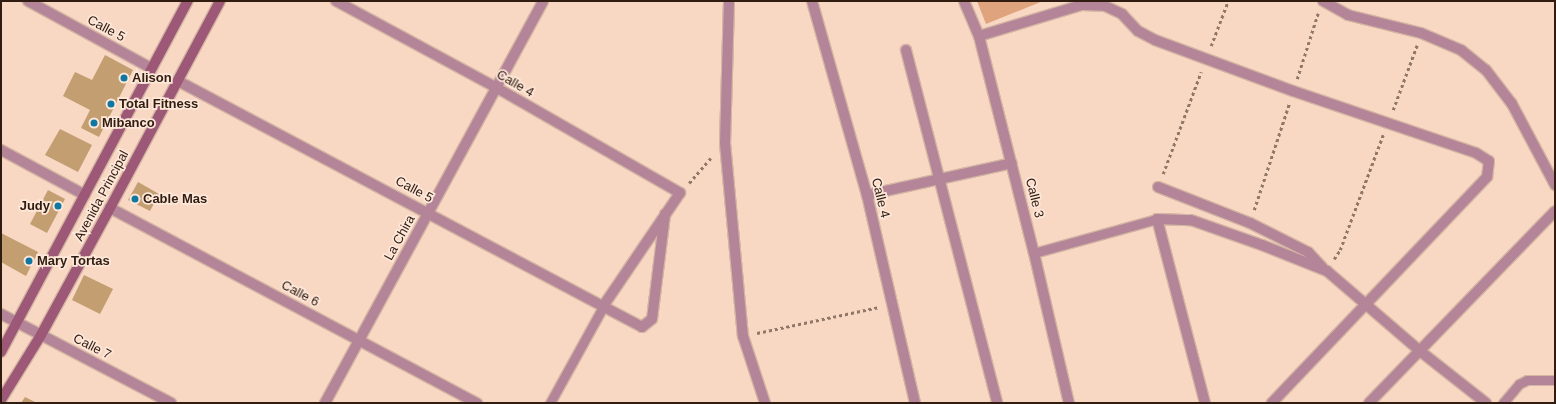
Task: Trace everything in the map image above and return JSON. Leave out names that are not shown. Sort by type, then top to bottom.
[{"type":"street","name":"Calle 5","points":[[28,1],[151,68]]},
{"type":"street","name":"Avenida Principal","points":[[1,352],[188,1]]},
{"type":"street","name":"Avenida Principal","points":[[1,400],[40,335],[110,208],[220,1]]},
{"type":"street","name":"Calle 4","points":[[336,1],[497,88],[680,193]]},
{"type":"street","name":"La Chira","points":[[325,403],[543,1]]},
{"type":"street","points":[[729,1],[725,143],[743,336],[765,403]]},
{"type":"street","name":"Calle 4","points":[[812,1],[867,195],[915,403]]},
{"type":"street","name":"Calle 3","points":[[964,1],[979,36],[1012,163],[1069,403]]},
{"type":"street","points":[[979,36],[1082,5],[1105,6],[1122,14],[1138,31],[1155,40],[1293,91],[1476,153],[1489,161],[1487,177],[1272,403]]},
{"type":"street","points":[[1321,5],[1348,15],[1421,33],[1461,50],[1486,70],[1512,104],[1555,185]]},
{"type":"street","points":[[906,50],[931,143],[996,403]]},
{"type":"street","name":"Calle 5","points":[[178,81],[429,212],[604,305],[636,325],[642,327],[652,319],[665,214]]},
{"type":"street","points":[[1,150],[85,195]]},
{"type":"street","points":[[867,195],[1012,163]]},
{"type":"street","points":[[1158,187],[1250,223],[1308,252],[1365,305],[1420,352],[1486,403]]},
{"type":"street","points":[[604,305],[680,193]]},
{"type":"street","name":"Calle 6","points":[[110,208],[477,403]]},
{"type":"street","points":[[1369,403],[1555,211]]},
{"type":"street","points":[[1205,403],[1157,219],[1191,220],[1262,245],[1327,271]]},
{"type":"street","name":"Calle 7","points":[[1,314],[170,403]]},
{"type":"lane","points":[[1034,253],[1157,219]]},
{"type":"lane","points":[[550,403],[604,305]]},
{"type":"lane","points":[[1503,403],[1519,384],[1528,380],[1555,380]]},
{"type":"path","points":[[1158,187],[1228,1]]},
{"type":"path","points":[[1250,223],[1321,5]]},
{"type":"path","points":[[1327,271],[1340,250],[1421,33]]},
{"type":"path","points":[[680,193],[725,143]]},
{"type":"path","points":[[743,336],[891,304]]},
{"type":"shaded area","points":[[977,1],[1043,1],[986,24]]},
{"type":"building","points":[[105,55],[133,70],[99,137],[81,128],[90,110],[63,96],[75,72],[92,80]]},
{"type":"building","points":[[60,129],[92,145],[78,172],[45,155]]},
{"type":"building","points":[[138,182],[159,194],[150,211],[128,200]]},
{"type":"building","points":[[48,190],[65,199],[47,233],[30,224]]},
{"type":"building","points":[[1,233],[38,252],[26,276],[1,262]]},
{"type":"building","points":[[84,275],[113,289],[100,314],[72,300]]},
{"type":"building","points":[[25,397],[37,403],[21,403]]},
{"type":"place","name":"Alison","points":[[124,78]]},
{"type":"place","name":"Total Fitness","points":[[111,104]]},
{"type":"place","name":"Mibanco","points":[[94,123]]},
{"type":"place","name":"Cable Mas","points":[[135,199]]},
{"type":"place","name":"Judy","points":[[58,206]]},
{"type":"place","name":"Mary Tortas","points":[[29,261]]}]
